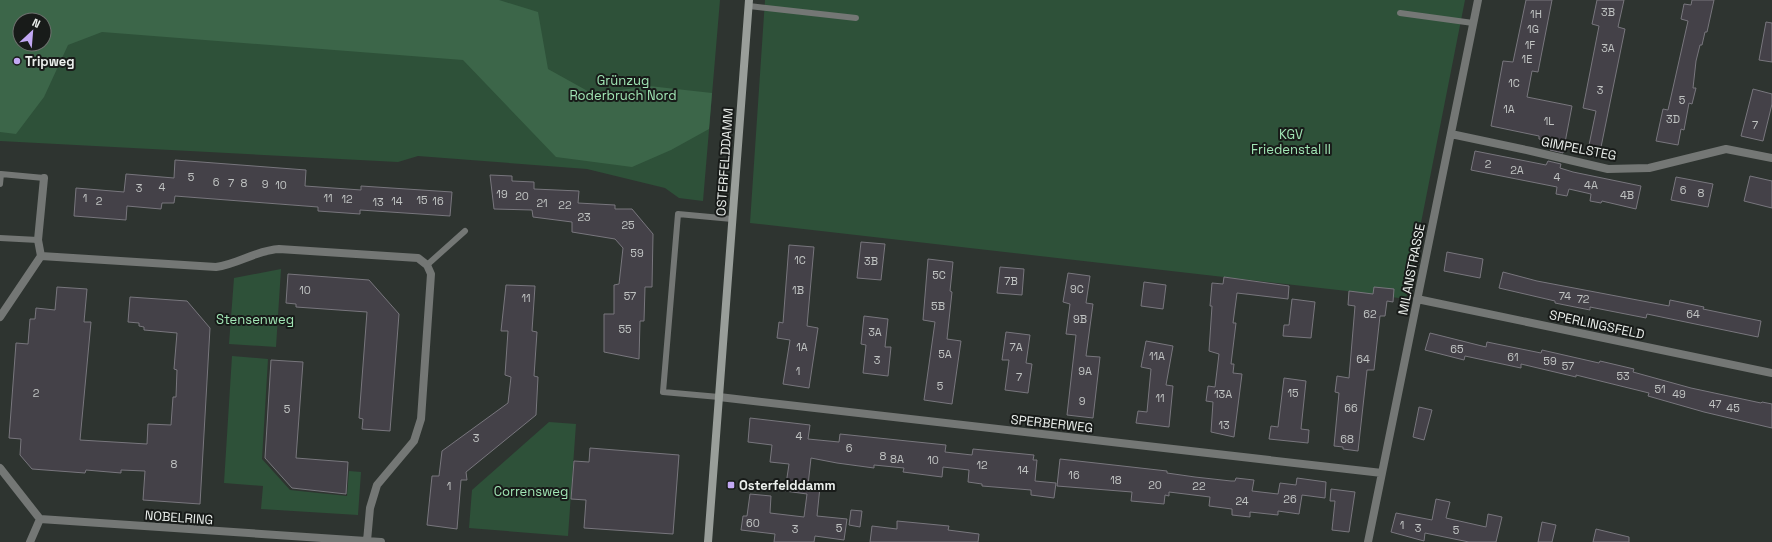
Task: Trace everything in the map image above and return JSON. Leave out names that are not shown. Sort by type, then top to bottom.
[{"type":"street","name":"MILANSTRASSE","points":[[1368,542],[1478,0]]},
{"type":"street","name":"OSTERFELDDAMM","points":[[708,542],[749,3]]},
{"type":"street","name":"GIMPELSTEG","points":[[1451,134],[1608,169],[1649,168],[1726,149],[1772,158]]},
{"type":"street","points":[[0,317],[41,256],[38,240],[44,178]]},
{"type":"street","points":[[41,256],[216,267],[228,265],[267,250],[280,249],[418,258],[427,265],[432,274],[421,419],[414,441],[377,485],[370,508],[367,542]]},
{"type":"street","name":"SPERLINGSFELD","points":[[1417,300],[1772,372]]},
{"type":"street","name":"SPERBERWEG","points":[[719,397],[1382,473]]},
{"type":"street","points":[[0,468],[40,519],[30,542]]},
{"type":"street","name":"NOBELRING","points":[[40,519],[381,542]]},
{"type":"lane","points":[[749,3],[856,18]]},
{"type":"lane","points":[[1400,13],[1473,23]]},
{"type":"lane","points":[[0,184],[1,174],[44,178]]},
{"type":"lane","points":[[719,397],[663,392],[678,214],[732,219]]},
{"type":"lane","points":[[427,265],[464,231]]},
{"type":"lane","points":[[0,238],[38,240]]},
{"type":"green space","name":"Grünzug Roderbruch Nord","points":[[0,0],[720,0],[703,201],[679,198],[665,188],[587,169],[418,156],[398,162],[0,141]]},
{"type":"green space","points":[[0,0],[499,0],[538,12],[548,69],[593,94],[649,86],[712,93],[709,129],[671,150],[632,167],[556,157],[463,60],[102,32],[68,45],[44,97],[16,134],[0,132]]},
{"type":"green space","name":"KGV Friedenstal II","points":[[765,0],[1465,0],[1406,299],[750,223]]},
{"type":"green space","name":"Stensenweg","points":[[281,269],[276,347],[229,344],[234,278]]},
{"type":"green space","points":[[232,356],[268,359],[262,459],[290,490],[347,496],[349,471],[361,472],[358,515],[261,509],[263,486],[224,483]]},
{"type":"green space","name":"Corrensweg","points":[[549,422],[576,424],[568,536],[469,528],[472,490]]},
{"type":"building","points":[[1526,0],[1552,0],[1538,72],[1532,71],[1527,97],[1572,106],[1563,153],[1550,150],[1551,142],[1539,139],[1539,136],[1491,126],[1503,61],[1513,62]]},
{"type":"building","points":[[1597,0],[1624,0],[1618,27],[1625,29],[1600,152],[1588,150],[1596,111],[1583,108],[1599,26],[1592,24]]},
{"type":"building","points":[[1692,0],[1714,0],[1707,32],[1705,32],[1702,45],[1700,45],[1696,61],[1693,88],[1696,88],[1692,104],[1689,103],[1684,130],[1681,129],[1678,145],[1656,141],[1663,109],[1668,110],[1688,21],[1681,19],[1684,4],[1691,5]]},
{"type":"building","points":[[1766,22],[1772,23],[1772,62],[1759,60]]},
{"type":"building","points":[[1753,89],[1772,94],[1772,104],[1763,141],[1741,136]]},
{"type":"building","points":[[1475,151],[1546,165],[1548,161],[1561,164],[1560,168],[1573,172],[1641,186],[1636,209],[1602,201],[1601,203],[1590,201],[1591,194],[1569,189],[1567,196],[1556,194],[1557,187],[1471,170]]},
{"type":"building","points":[[175,160],[306,170],[305,186],[361,190],[361,186],[452,192],[450,216],[360,210],[360,214],[318,211],[318,207],[175,196],[174,203],[162,203],[161,209],[127,206],[126,220],[74,216],[76,188],[124,192],[126,174],[174,178]]},
{"type":"building","points":[[490,175],[512,176],[512,181],[534,182],[534,189],[579,191],[578,203],[615,205],[615,209],[632,209],[653,234],[652,287],[645,287],[644,321],[640,321],[639,359],[604,352],[604,314],[614,314],[614,285],[619,284],[623,248],[615,239],[572,232],[572,222],[533,217],[532,210],[494,209]]},
{"type":"building","points":[[1750,176],[1772,181],[1772,208],[1744,201]]},
{"type":"building","points":[[1676,177],[1713,184],[1708,207],[1671,200]]},
{"type":"building","points":[[861,242],[885,244],[881,280],[857,278]]},
{"type":"building","points":[[789,245],[814,247],[807,326],[818,328],[809,388],[783,384],[790,340],[777,338],[779,322],[783,323]]},
{"type":"building","points":[[1447,252],[1483,259],[1480,278],[1444,271]]},
{"type":"building","points":[[928,259],[953,262],[950,291],[952,292],[947,339],[961,341],[952,404],[924,400],[935,322],[923,320]]},
{"type":"building","points":[[1000,267],[1024,269],[1022,295],[997,293]]},
{"type":"building","points":[[1503,272],[1537,281],[1669,306],[1670,300],[1704,307],[1703,309],[1761,321],[1758,337],[1647,314],[1646,318],[1590,307],[1590,310],[1555,303],[1555,301],[1499,288]]},
{"type":"building","points":[[1068,273],[1090,276],[1086,303],[1093,304],[1086,356],[1100,357],[1093,418],[1067,415],[1076,335],[1066,334],[1070,304],[1063,302]]},
{"type":"building","points":[[288,274],[369,280],[399,314],[390,431],[362,429],[363,419],[359,418],[367,312],[296,307],[296,304],[286,303]]},
{"type":"building","points":[[1224,277],[1289,286],[1288,299],[1237,293],[1233,323],[1236,323],[1231,364],[1234,364],[1233,373],[1242,374],[1234,437],[1211,432],[1213,402],[1206,401],[1208,386],[1215,387],[1219,354],[1209,351],[1212,283],[1223,284]]},
{"type":"building","points":[[1144,282],[1166,285],[1163,309],[1141,306]]},
{"type":"building","points":[[506,285],[535,286],[532,331],[537,332],[534,376],[538,377],[536,415],[466,472],[467,480],[461,480],[457,529],[427,525],[432,476],[439,476],[442,451],[508,403],[511,377],[505,375],[508,331],[501,331]]},
{"type":"building","points":[[57,287],[87,289],[84,322],[91,322],[80,440],[147,444],[148,424],[171,425],[173,397],[176,397],[177,370],[174,369],[177,333],[144,330],[144,327],[139,326],[139,323],[128,322],[130,297],[187,301],[210,328],[200,504],[143,500],[145,471],[121,470],[121,473],[86,470],[85,473],[32,469],[20,455],[21,439],[9,438],[16,343],[28,344],[30,319],[35,319],[36,308],[55,310]]},
{"type":"building","points":[[1374,287],[1394,289],[1393,302],[1387,301],[1385,316],[1380,316],[1374,370],[1367,370],[1358,451],[1343,449],[1343,447],[1334,446],[1339,393],[1335,392],[1337,376],[1349,378],[1355,306],[1348,305],[1349,291],[1373,294]]},
{"type":"building","points":[[1292,299],[1315,302],[1311,338],[1283,336],[1284,325],[1289,325]]},
{"type":"building","points":[[864,316],[888,319],[885,347],[891,347],[888,376],[863,373],[866,345],[861,344]]},
{"type":"building","points":[[1006,332],[1030,335],[1026,363],[1032,364],[1028,393],[1005,390],[1009,360],[1002,360]]},
{"type":"building","points":[[1430,333],[1486,347],[1487,342],[1541,353],[1542,350],[1599,363],[1600,361],[1634,369],[1633,372],[1691,388],[1772,404],[1772,428],[1704,412],[1648,396],[1649,393],[1576,375],[1576,377],[1521,364],[1521,368],[1465,356],[1464,360],[1425,350]]},
{"type":"building","points":[[1146,341],[1173,346],[1166,385],[1173,386],[1169,427],[1136,423],[1138,411],[1147,412],[1151,369],[1141,367]]},
{"type":"building","points":[[271,360],[303,362],[296,458],[348,462],[346,494],[292,488],[265,458]]},
{"type":"building","points":[[1284,378],[1306,381],[1301,429],[1309,430],[1308,443],[1269,439],[1271,426],[1278,427]]},
{"type":"building","points":[[1419,407],[1432,410],[1424,440],[1413,437]]},
{"type":"building","points":[[750,418],[810,425],[808,439],[839,442],[840,434],[946,445],[945,452],[972,455],[973,449],[1034,455],[1033,460],[1037,460],[1035,481],[1056,483],[1054,498],[1031,495],[1031,490],[982,486],[982,484],[968,482],[969,470],[943,467],[942,477],[903,472],[904,468],[874,465],[874,468],[811,458],[808,485],[820,487],[817,516],[847,519],[844,540],[815,536],[814,542],[774,542],[775,534],[741,530],[743,516],[747,516],[750,494],[771,496],[770,513],[804,517],[807,494],[785,491],[789,464],[770,462],[772,445],[748,442]]},
{"type":"building","points":[[590,448],[679,455],[673,534],[584,528],[586,500],[571,499],[574,461],[589,462]]},
{"type":"building","points":[[1060,459],[1167,471],[1167,473],[1231,481],[1235,481],[1236,478],[1254,480],[1252,491],[1278,494],[1280,483],[1296,485],[1297,478],[1326,482],[1325,498],[1302,495],[1299,514],[1278,511],[1278,515],[1250,512],[1250,517],[1232,515],[1232,509],[1209,506],[1210,497],[1169,492],[1169,496],[1165,495],[1164,504],[1131,501],[1132,492],[1057,486]]},
{"type":"building","points":[[1331,489],[1355,492],[1349,532],[1332,530],[1335,501],[1330,501]]},
{"type":"building","points":[[1436,499],[1450,502],[1446,518],[1486,527],[1488,514],[1502,517],[1496,542],[1469,542],[1425,533],[1424,541],[1391,532],[1396,513],[1432,520]]},
{"type":"building","points":[[851,510],[862,511],[860,527],[849,525]]},
{"type":"building","points":[[897,521],[949,526],[948,530],[979,534],[978,542],[870,542],[872,526],[897,529]]},
{"type":"building","points":[[1542,522],[1556,525],[1552,542],[1538,542]]},
{"type":"building","points":[[1596,529],[1629,537],[1629,542],[1593,542]]},
{"type":"place","name":"Tripweg","points":[[17,61]]},
{"type":"place","name":"Osterfelddamm","points":[[731,485]]}]
